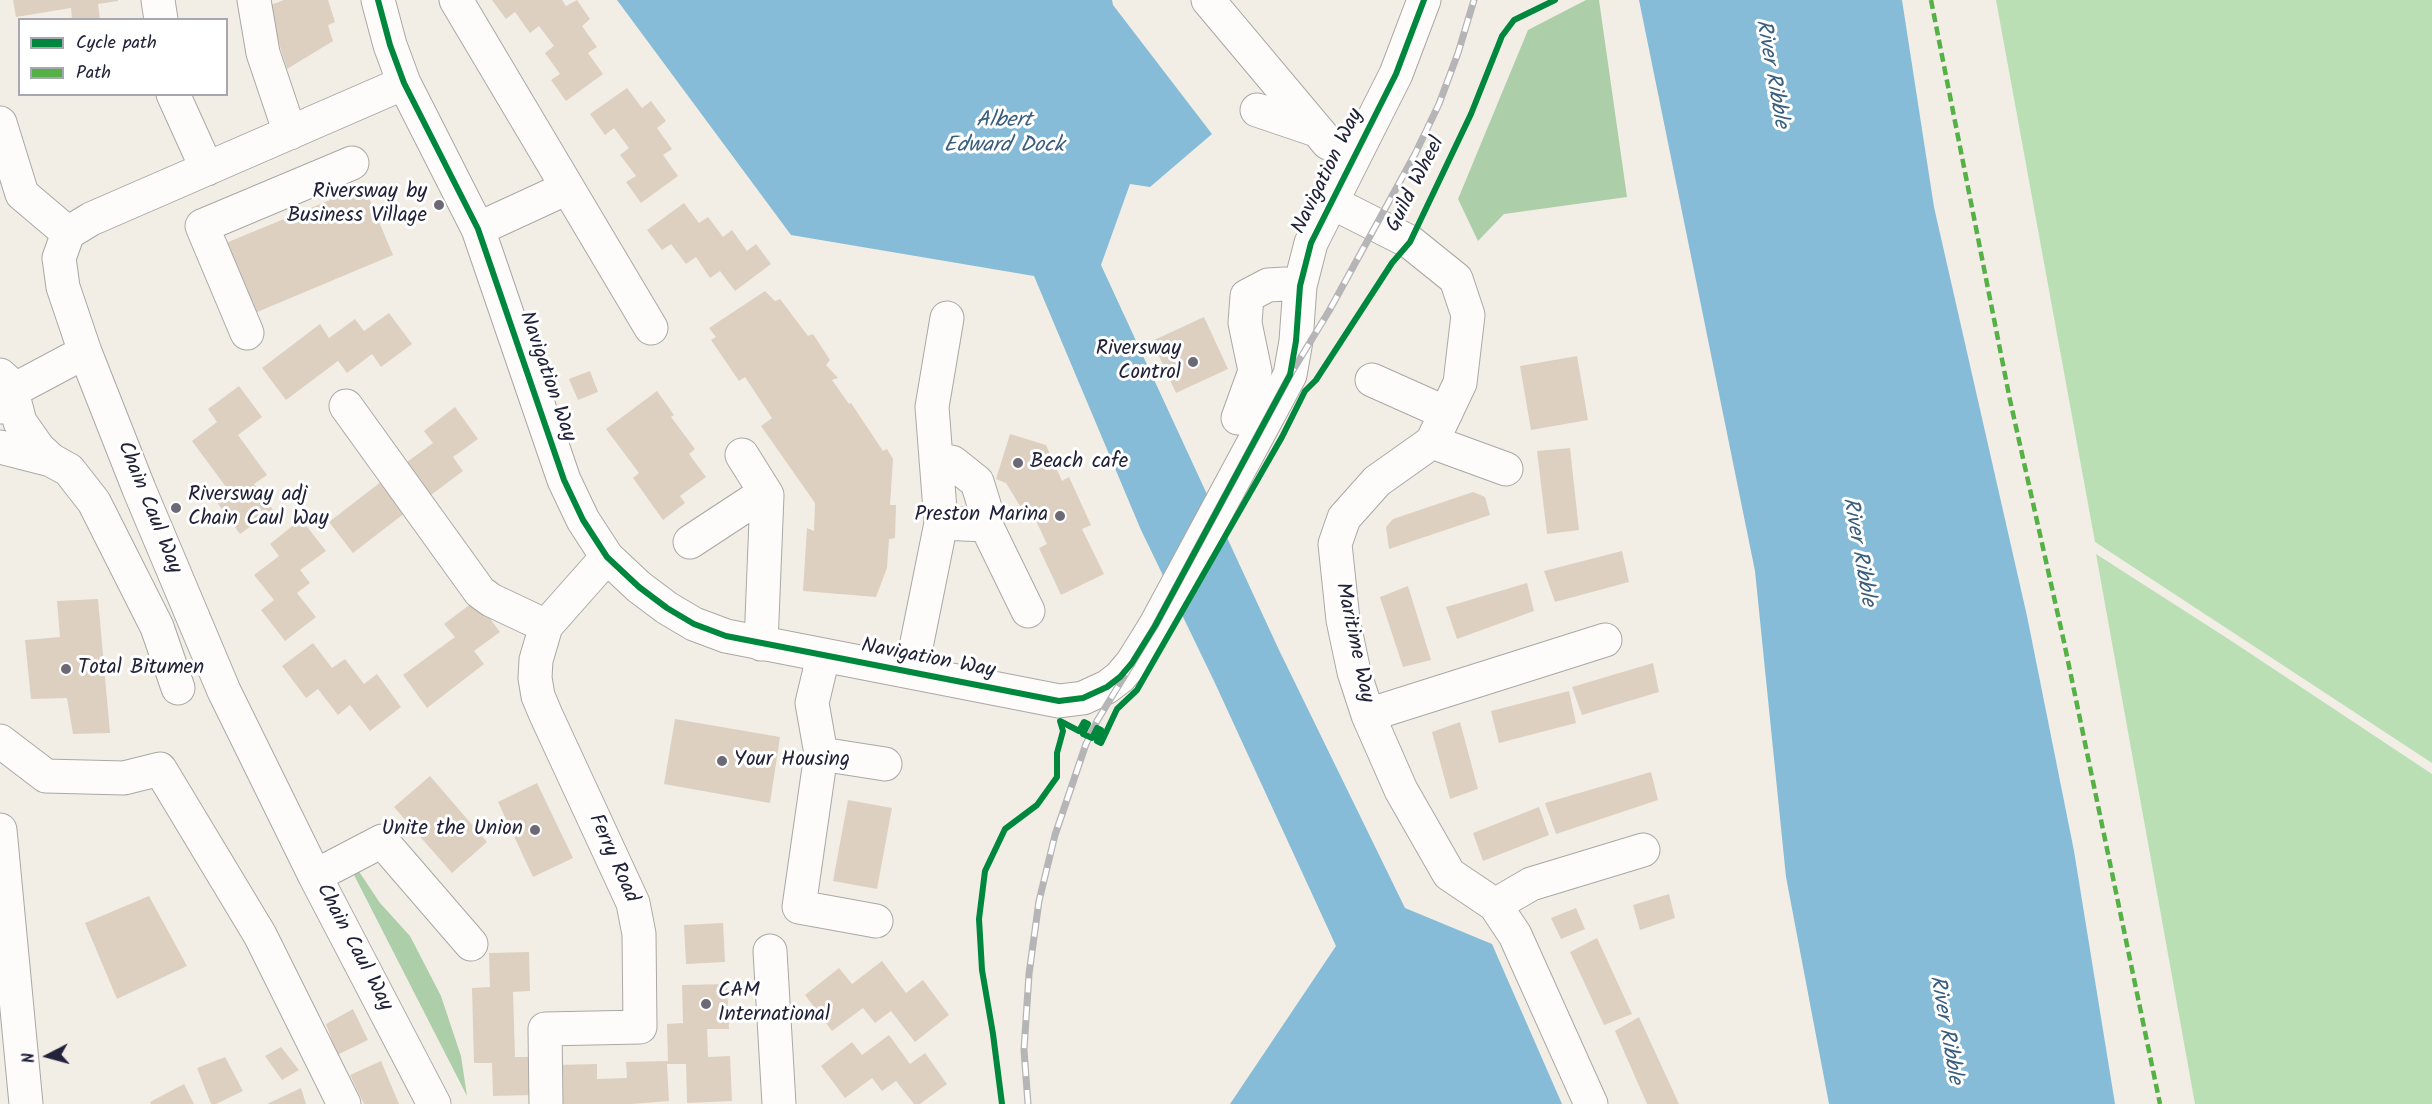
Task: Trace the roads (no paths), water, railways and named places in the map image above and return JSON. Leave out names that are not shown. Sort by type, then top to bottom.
[{"type":"street","points":[[158,0],[160,18]]},
{"type":"street","points":[[254,0],[263,53],[290,133]]},
{"type":"street","name":"Navigation Way","points":[[378,0],[390,45],[404,83],[478,230],[564,480],[583,520],[607,557],[639,587],[694,624],[726,636],[823,657],[1059,701],[1083,698],[1107,687],[1120,678],[1132,663],[1155,626],[1246,432],[1290,375],[1296,341],[1300,286],[1311,243],[1396,74],[1424,0]]},
{"type":"street","points":[[456,0],[651,328]]},
{"type":"street","points":[[1208,0],[1328,144],[1355,154]]},
{"type":"street","points":[[0,123],[22,194],[68,233],[91,219],[404,83]]},
{"type":"street","points":[[174,96],[207,169]]},
{"type":"street","points":[[1257,110],[1316,130]]},
{"type":"street","points":[[238,155],[259,202]]},
{"type":"street","points":[[247,333],[202,226],[352,163]]},
{"type":"street","points":[[478,230],[567,188]]},
{"type":"street","name":"Maritime Way","points":[[1331,202],[1410,242],[1456,279],[1468,315],[1460,383],[1432,442],[1377,481],[1344,518],[1335,544],[1343,620],[1354,672],[1368,715],[1401,790],[1449,874],[1495,905],[1515,935],[1591,1104]]},
{"type":"street","name":"Chain Caul Way","points":[[68,233],[58,258],[61,278],[85,352],[224,691],[315,876],[434,1104]]},
{"type":"street","points":[[1246,432],[1255,371],[1245,323],[1247,296],[1268,285],[1300,286]]},
{"type":"street","points":[[911,672],[941,523],[932,407],[947,318]]},
{"type":"street","points":[[85,352],[4,391],[20,422],[39,449],[51,460],[69,470],[94,502],[157,627],[178,688]]},
{"type":"street","points":[[1372,380],[1446,413]]},
{"type":"street","points":[[346,406],[480,592],[491,600],[546,626]]},
{"type":"street","points":[[1432,442],[1506,469]]},
{"type":"street","points":[[0,447],[51,460]]},
{"type":"street","points":[[742,455],[767,495],[761,644]]},
{"type":"street","points":[[936,460],[952,462],[977,482],[986,511],[986,525],[1028,611]]},
{"type":"street","points":[[690,542],[757,498],[767,495]]},
{"type":"street","points":[[941,523],[986,525]]},
{"type":"street","name":"Ferry Road","points":[[546,1104],[545,1029],[640,1027],[639,934],[633,903],[538,696],[536,660],[546,626],[607,557]]},
{"type":"street","points":[[1368,715],[1605,640]]},
{"type":"street","points":[[823,657],[812,703],[821,754],[799,907],[876,921]]},
{"type":"street","points":[[0,741],[46,776],[124,778],[160,769],[260,935],[344,1104]]},
{"type":"street","points":[[821,754],[885,764]]},
{"type":"street","points":[[0,830],[26,1104]]},
{"type":"street","points":[[315,876],[382,841],[471,944]]},
{"type":"street","points":[[1495,905],[1531,884],[1643,850]]},
{"type":"street","points":[[770,951],[779,1104]]},
{"type":"water","name":"Albert Edward Dock","points":[[617,0],[1112,0],[1113,5],[1212,134],[1150,187],[1130,184],[1101,265],[1279,650],[1405,908],[1492,944],[1562,1104],[1230,1104],[1336,946],[1214,681],[1141,530],[1034,276],[791,235]]},
{"type":"water","name":"River Ribble","points":[[1639,0],[1902,0],[1934,207],[2027,616],[2074,851],[2115,1104],[1829,1104],[1786,877],[1755,571]]},
{"type":"railway","points":[[1028,1104],[1024,1050],[1029,974],[1039,901],[1055,835],[1086,744],[1097,721],[1155,626],[1290,375],[1329,311],[1415,154],[1439,104],[1474,0]]},
{"type":"place","name":"Riversway by Business Village","points":[[439,205]]},
{"type":"place","name":"Riversway Control","points":[[1193,362]]},
{"type":"place","name":"Beach cafe","points":[[1018,463]]},
{"type":"place","name":"Riversway adj Chain Caul Way","points":[[176,508]]},
{"type":"place","name":"Preston Marina","points":[[1060,516]]},
{"type":"place","name":"Total Bitumen","points":[[66,669]]},
{"type":"place","name":"Your Housing","points":[[722,761]]},
{"type":"place","name":"Unite the Union","points":[[535,830]]},
{"type":"place","name":"CAM International","points":[[706,1004]]}]
